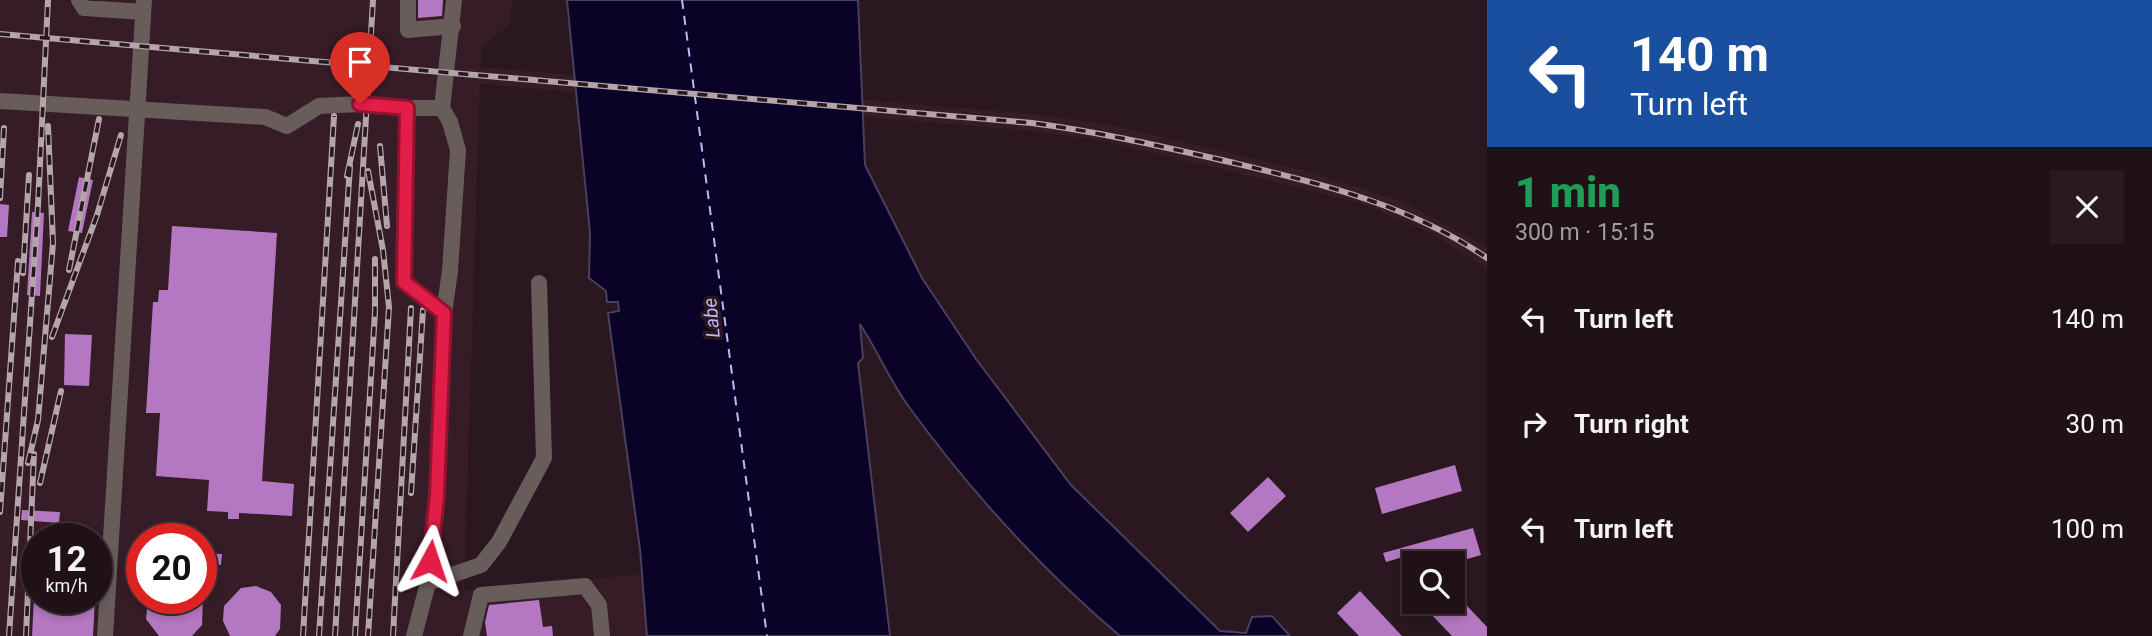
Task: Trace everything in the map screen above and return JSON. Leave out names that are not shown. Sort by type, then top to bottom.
[{"type":"lane","points":[[79,0],[84,8],[143,6],[105,636]]},
{"type":"lane","points":[[408,0],[408,30],[453,26]]},
{"type":"lane","points":[[414,636],[428,583],[437,495],[444,313],[450,271],[458,150],[450,122],[442,108],[454,0]]},
{"type":"lane","points":[[0,101],[265,117],[287,126],[319,106],[360,104],[442,108]]},
{"type":"lane","points":[[407,108],[404,282],[444,313]]},
{"type":"lane","points":[[428,583],[481,565],[499,542],[544,458],[539,283]]},
{"type":"lane","points":[[471,636],[481,595],[585,586],[598,605],[602,636]]},
{"type":"shaded area","points":[[0,0],[512,0],[510,24],[481,48],[481,67],[1033,114],[1112,125],[1311,172],[1402,201],[1487,247],[1487,268],[1428,232],[1360,203],[1109,142],[1031,131],[480,84],[464,591],[642,574],[647,636],[0,636]]},
{"type":"water","name":"Labe","points":[[567,0],[858,0],[865,165],[922,278],[976,359],[1071,485],[1220,631],[1246,633],[1252,617],[1272,616],[1290,636],[1120,636],[1034,556],[957,469],[902,397],[860,324],[863,358],[858,363],[890,636],[647,636],[640,549],[608,313],[619,311],[618,302],[607,302],[606,291],[589,278],[590,233]]},
{"type":"building","points":[[418,0],[443,0],[442,16],[418,18]]},
{"type":"building","points":[[79,177],[93,180],[82,233],[68,231]]},
{"type":"building","points":[[0,204],[9,205],[7,237],[0,237]]},
{"type":"building","points":[[32,212],[44,213],[40,296],[27,295]]},
{"type":"building","points":[[172,226],[277,233],[262,481],[294,484],[292,516],[239,513],[239,519],[228,519],[228,512],[207,511],[209,480],[156,476],[160,413],[146,413],[153,302],[158,302],[159,290],[168,290]]},
{"type":"building","points":[[65,334],[92,335],[89,386],[64,385]]},
{"type":"building","points":[[1455,465],[1462,491],[1382,514],[1375,488]]},
{"type":"building","points":[[1268,477],[1286,496],[1248,532],[1230,513]]},
{"type":"building","points":[[22,510],[60,512],[59,523],[21,520]]},
{"type":"building","points":[[1473,528],[1481,555],[1465,560],[1465,551],[1402,551],[1402,557],[1386,562],[1383,553]]},
{"type":"building","points":[[217,554],[222,554],[221,565],[217,565]]},
{"type":"building","points":[[256,586],[271,592],[281,605],[280,629],[275,636],[230,636],[223,621],[224,606],[241,588]]},
{"type":"building","points":[[1360,591],[1402,636],[1359,636],[1337,613]]},
{"type":"building","points":[[539,600],[543,627],[552,626],[553,636],[487,636],[485,622],[489,605]]},
{"type":"building","points":[[1465,604],[1487,627],[1487,636],[1452,636],[1431,614],[1465,614]]},
{"type":"building","points":[[33,614],[94,614],[93,636],[32,636]]},
{"type":"building","points":[[146,614],[202,614],[202,625],[192,636],[159,636],[146,619]]},
{"type":"ferry route","points":[[682,0],[767,636]]},
{"type":"railway","points":[[9,636],[38,205],[48,0]]},
{"type":"railway","points":[[335,636],[373,0]]},
{"type":"railway","points":[[0,34],[1032,123],[1181,151],[1330,188],[1426,223],[1487,258]]},
{"type":"railway","points":[[303,636],[334,116]]},
{"type":"railway","points":[[69,270],[99,119]]},
{"type":"railway","points":[[347,176],[358,124]]},
{"type":"railway","points":[[28,463],[38,420],[53,243],[48,126]]},
{"type":"railway","points":[[0,198],[4,128]]},
{"type":"railway","points":[[52,337],[97,215],[121,135]]},
{"type":"railway","points":[[380,146],[387,226]]},
{"type":"railway","points":[[319,636],[350,166]]},
{"type":"railway","points":[[368,171],[383,250],[389,307],[368,636]]},
{"type":"railway","points":[[23,273],[29,175]]},
{"type":"railway","points":[[355,636],[375,312],[375,259]]},
{"type":"railway","points":[[0,512],[18,261]]},
{"type":"railway","points":[[393,636],[411,308]]},
{"type":"railway","points":[[411,493],[423,310]]},
{"type":"railway","points":[[40,483],[61,391]]},
{"type":"railway","points":[[26,636],[34,454]]},
{"type":"route","points":[[360,104],[407,108],[404,282],[444,313],[437,495],[430,561]]}]
